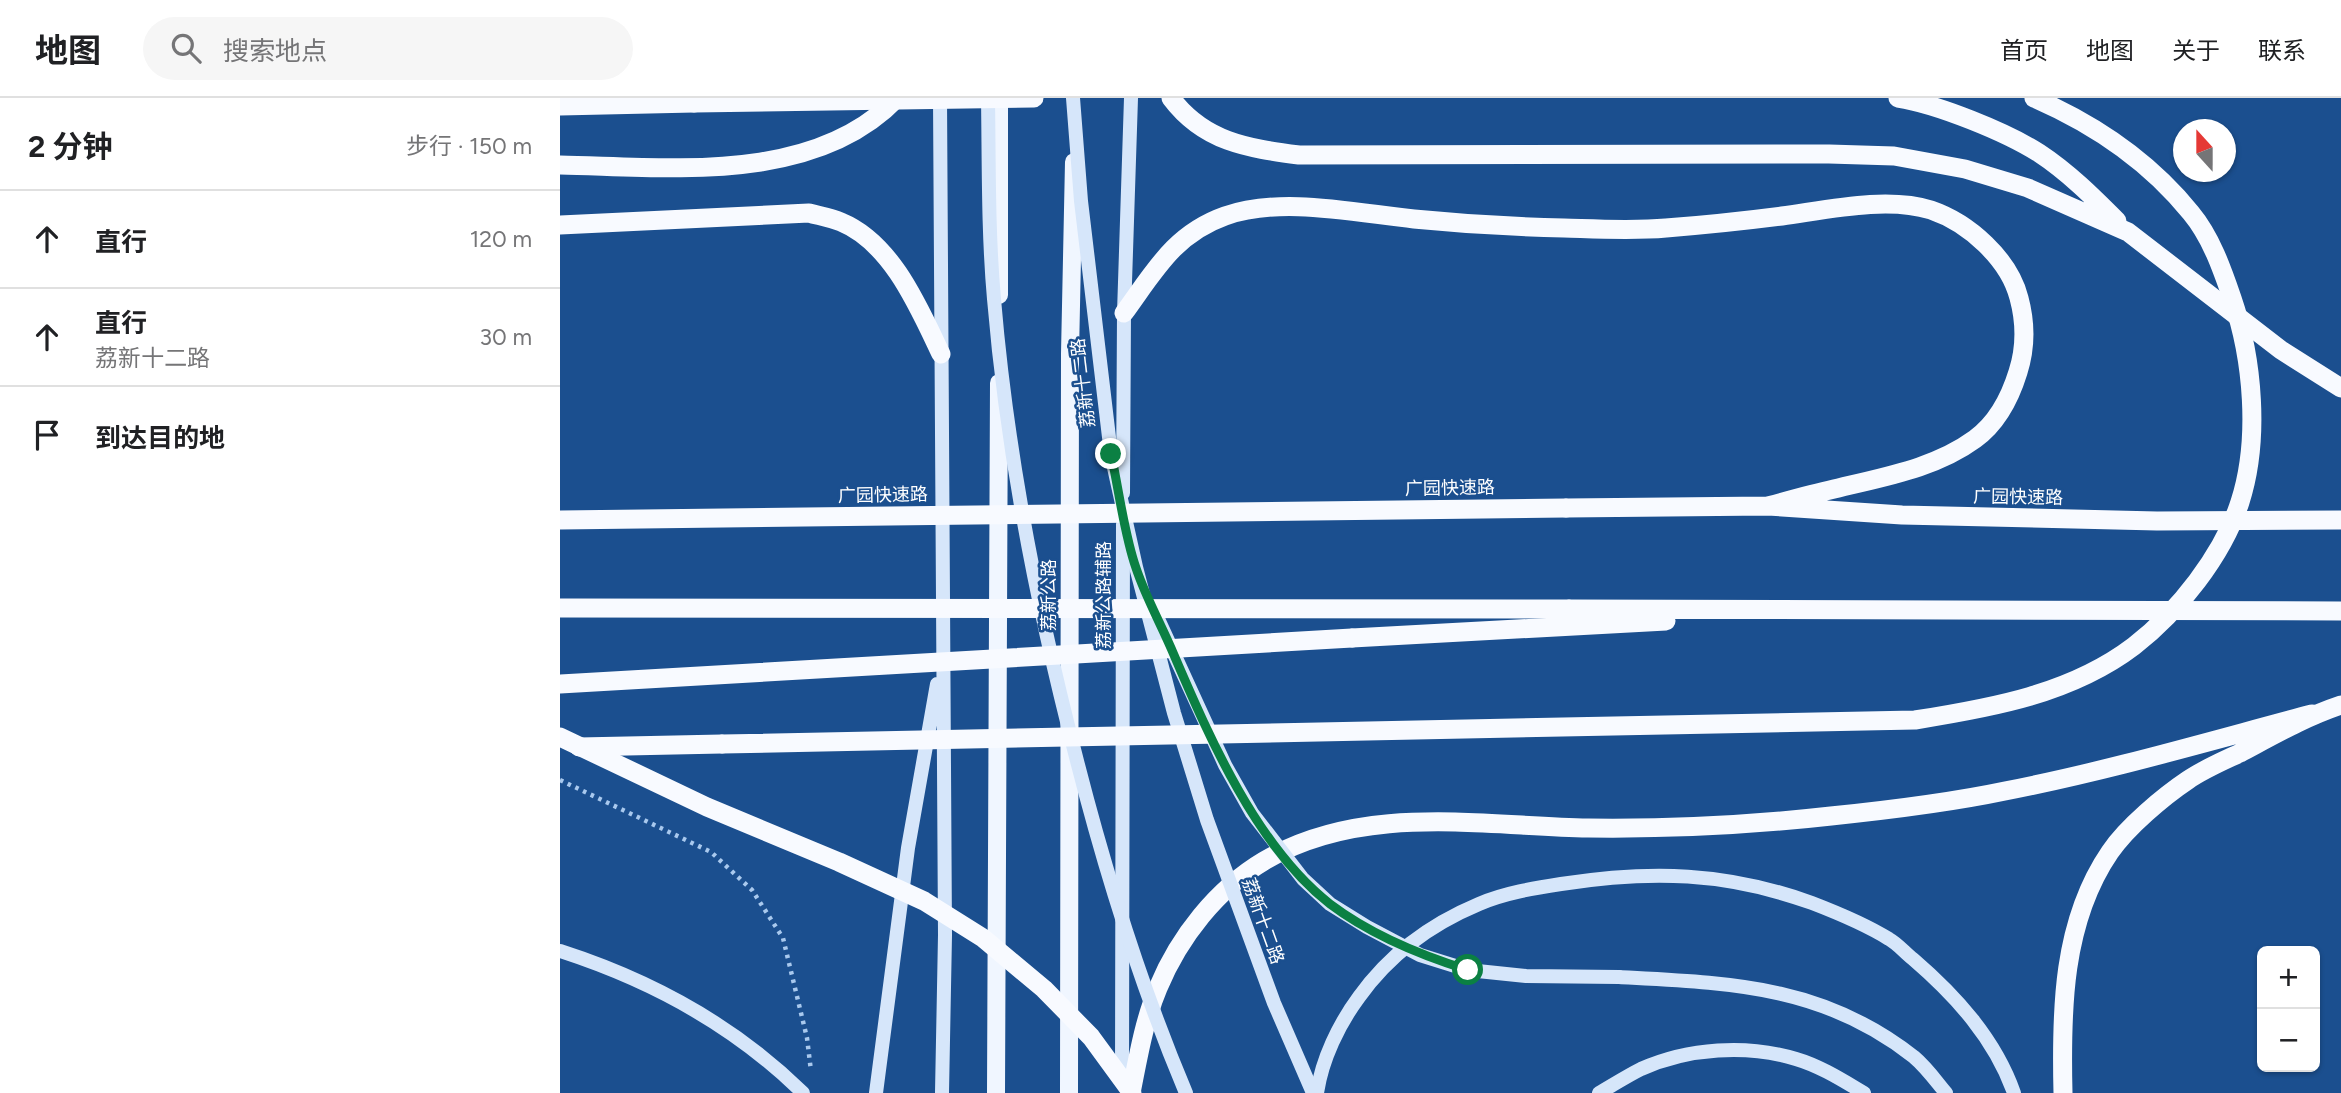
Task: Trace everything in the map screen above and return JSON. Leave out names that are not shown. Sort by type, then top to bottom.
[{"type":"highway","points":[[560,165],[714,168],[756,163],[807,151],[845,136],[884,112],[897,98]]},
{"type":"highway","points":[[560,106],[1034,98]]},
{"type":"highway","points":[[1171,98],[1201,128],[1232,144],[1298,155],[1894,156],[1965,169],[2028,188],[2128,232]]},
{"type":"highway","points":[[1898,98],[1922,102],[2039,153],[2080,185],[2128,232],[2281,350],[2341,388]]},
{"type":"highway","points":[[560,748],[1915,720],[1979,710],[2031,696],[2078,679],[2134,646],[2184,599],[2216,554],[2240,502],[2251,445],[2251,384],[2242,329],[2220,261],[2193,215],[2157,175],[2108,137],[2034,98]]},
{"type":"highway","points":[[1124,313],[1169,251],[1193,231],[1226,215],[1263,208],[1298,207],[1488,226],[1661,229],[1893,204],[1930,210],[1963,226],[1993,251],[2015,283],[2024,315],[2025,350],[2014,385],[1999,416],[1975,439],[1938,460],[1896,474],[1768,506]]},
{"type":"highway","points":[[560,225],[809,213],[843,222],[877,246],[908,286],[941,354]]},
{"type":"highway","name":"广园快速路","points":[[560,520],[1768,506],[1902,515],[2157,521],[2341,520]]},
{"type":"highway","points":[[560,608],[2341,611]]},
{"type":"highway","points":[[560,684],[1616,624],[1817,610]]},
{"type":"highway","points":[[1132,1093],[1140,1050],[1158,989],[1180,946],[1205,911],[1236,880],[1265,860],[1296,846],[1347,829],[1401,823],[1460,821],[1586,828],[1664,828],[1751,823],[1880,810],[2004,792],[2102,769],[2341,705]]},
{"type":"highway","points":[[2063,1093],[2064,993],[2072,942],[2087,897],[2110,851],[2146,813],[2189,779],[2312,714]]},
{"type":"highway","points":[[560,737],[707,807],[924,901],[983,938],[1044,989],[1091,1037],[1132,1093]]},
{"type":"main road","points":[[940,98],[945,935],[942,1093]]},
{"type":"main road","points":[[988,98],[994,298],[1009,435],[1029,552],[1059,691],[1090,814],[1125,932],[1186,1093]]},
{"type":"main road","points":[[996,1093],[999,98]]},
{"type":"main road","name":"荔新十二路","points":[[1075,98],[1081,201],[1111,454],[1136,567],[1174,713],[1211,832],[1274,1003],[1315,1093]]},
{"type":"main road","name":"荔新公路","points":[[1069,1093],[1070,302],[1075,98]]},
{"type":"main road","name":"荔新公路辅路","points":[[1122,1093],[1124,313],[1131,98]]},
{"type":"main road","points":[[1136,567],[1225,765],[1252,813],[1303,879],[1330,904],[1367,928],[1420,955],[1468,970],[1526,976],[1701,981],[1776,991],[1833,1008],[1877,1031],[1916,1059],[1946,1093]]},
{"type":"main road","points":[[876,1093],[908,848],[943,648]]},
{"type":"main road","points":[[1315,1093],[1328,1052],[1348,1012],[1371,980],[1396,954],[1433,928],[1480,903],[1538,888],[1604,877],[1670,874],[1730,880],[1782,893],[1840,914],[1890,939],[1939,981],[1983,1031],[2014,1093]]},
{"type":"main road","points":[[560,951],[643,983],[689,1006],[779,1069],[803,1093]]},
{"type":"main road","points":[[1599,1093],[1642,1069],[1694,1053],[1749,1050],[1796,1059],[1836,1076],[1864,1093]]},
{"type":"path","points":[[560,780],[711,852],[752,890],[783,938],[807,1038],[812,1079]]},
{"type":"route","points":[[1111,454],[1136,567],[1225,765],[1252,813],[1303,879],[1330,904],[1367,928],[1420,955],[1468,970]]}]
